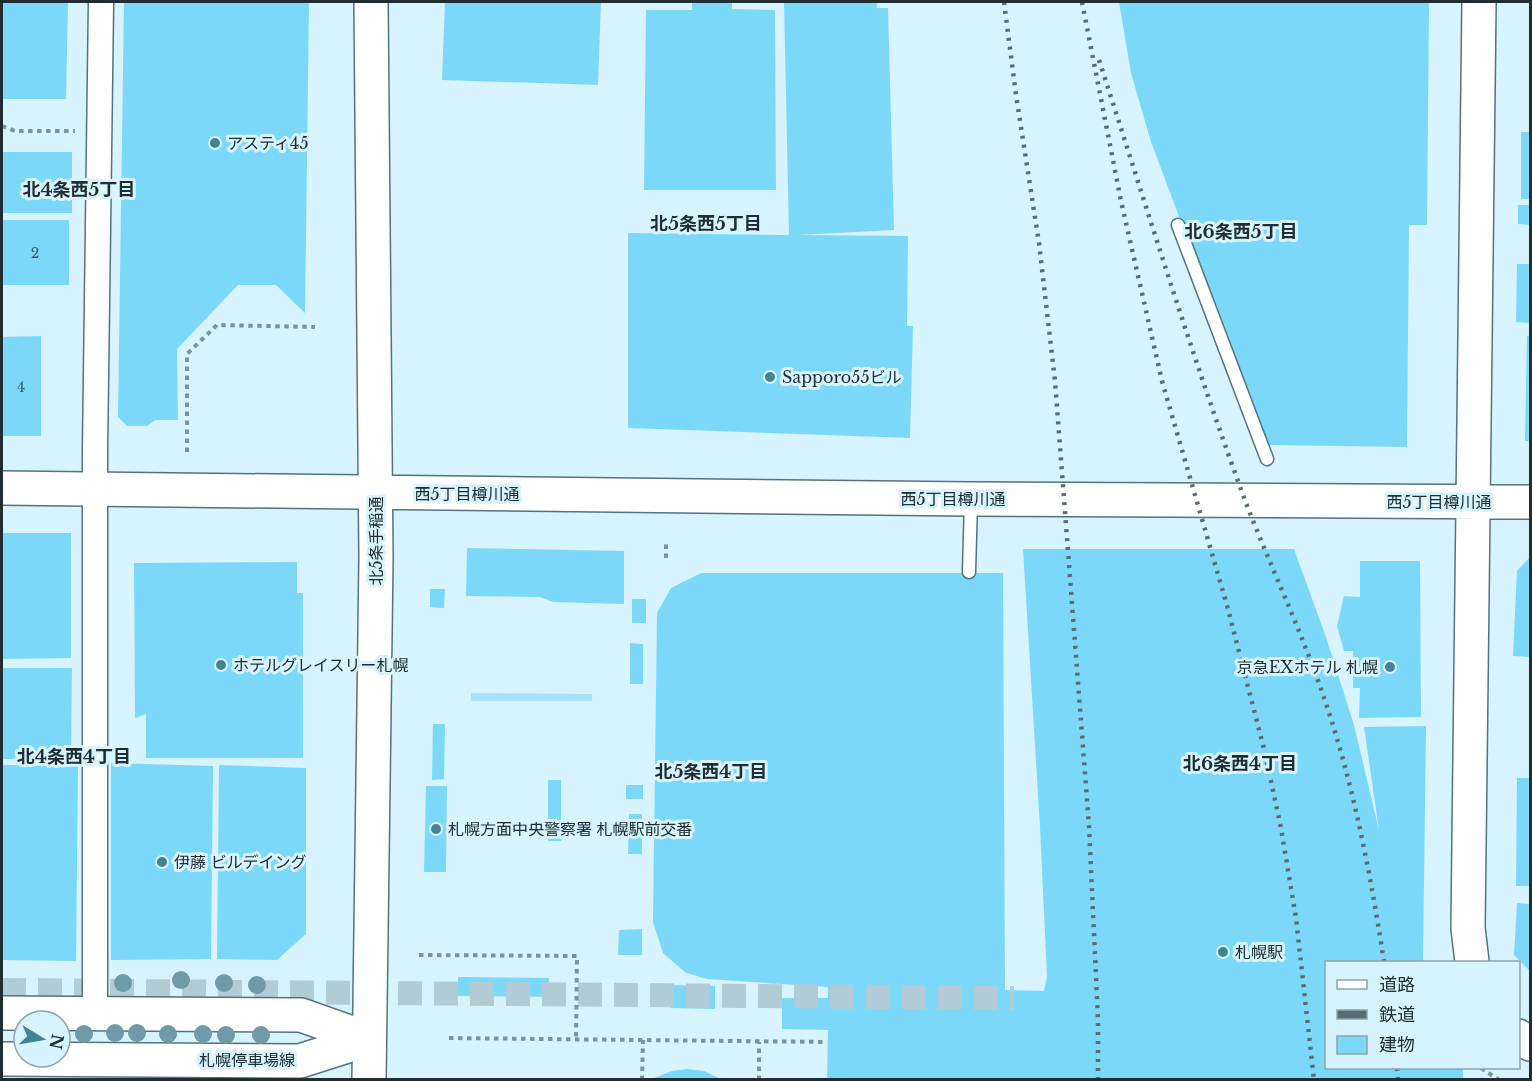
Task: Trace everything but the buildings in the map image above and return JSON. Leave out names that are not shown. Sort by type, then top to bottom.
[{"type":"street","points":[[95,1014],[94,489],[101,2]]},
{"type":"street","name":"北5条手稲通","points":[[369,1080],[375,493],[371,2]]},
{"type":"street","points":[[1472,961],[1468,928],[1479,2]]},
{"type":"street","name":"西5丁目樽川通","points":[[2,488],[971,499],[1530,502]]},
{"type":"street","points":[[2,1013],[301,1015],[369,1040]]},
{"type":"street","name":"札幌停車場線","points":[[2,1059],[300,1061],[369,1040]]},
{"type":"lane","points":[[1178,225],[1267,459]]},
{"type":"lane","points":[[969,572],[971,499]]},
{"type":"path","points":[[2,126],[15,131],[76,131]]},
{"type":"path","points":[[187,452],[187,354],[217,325],[315,327]]},
{"type":"path","points":[[666,540],[666,558]]},
{"type":"path","points":[[418,955],[578,956],[576,1040]]},
{"type":"path","points":[[449,1038],[827,1042]]},
{"type":"path","points":[[642,1080],[643,1040]]},
{"type":"path","points":[[759,1041],[759,1080]]},
{"type":"path","points":[[1482,1069],[1499,1080]]},
{"type":"shaded area","points":[[471,693],[592,694],[592,701],[471,701]]},
{"type":"tunnel","points":[[2,990],[1014,998]]},
{"type":"railway","points":[[1004,2],[1039,243],[1055,381],[1089,826],[1098,1020],[1098,1080]]},
{"type":"railway","points":[[1082,2],[1121,201],[1162,381],[1228,609],[1265,753],[1281,828],[1296,918],[1314,1080]]},
{"type":"railway","points":[[1099,60],[1226,448],[1312,665],[1332,722],[1359,824],[1384,961]]},
{"type":"railway","points":[[1397,1069],[1398,1080]]},
{"type":"place","name":"アスティ45","points":[[215,143]]},
{"type":"place","name":"Sapporo55ビル","points":[[770,377]]},
{"type":"place","name":"ホテルグレイスリー札幌","points":[[221,665]]},
{"type":"place","name":"京急EXホテル 札幌","points":[[1390,667]]},
{"type":"place","name":"札幌方面中央警察署 札幌駅前交番","points":[[436,829]]},
{"type":"place","name":"伊藤 ビルデイング","points":[[162,862]]},
{"type":"place","name":"札幌駅","points":[[1223,952]]},
{"type":"district","name":"北4条西5丁目","points":[[79,190]]},
{"type":"district","name":"北5条西5丁目","points":[[706,224]]},
{"type":"district","name":"北6条西5丁目","points":[[1241,232]]},
{"type":"district","name":"北4条西4丁目","points":[[74,757]]},
{"type":"district","name":"北6条西4丁目","points":[[1240,764]]},
{"type":"district","name":"北5条西4丁目","points":[[711,772]]}]
